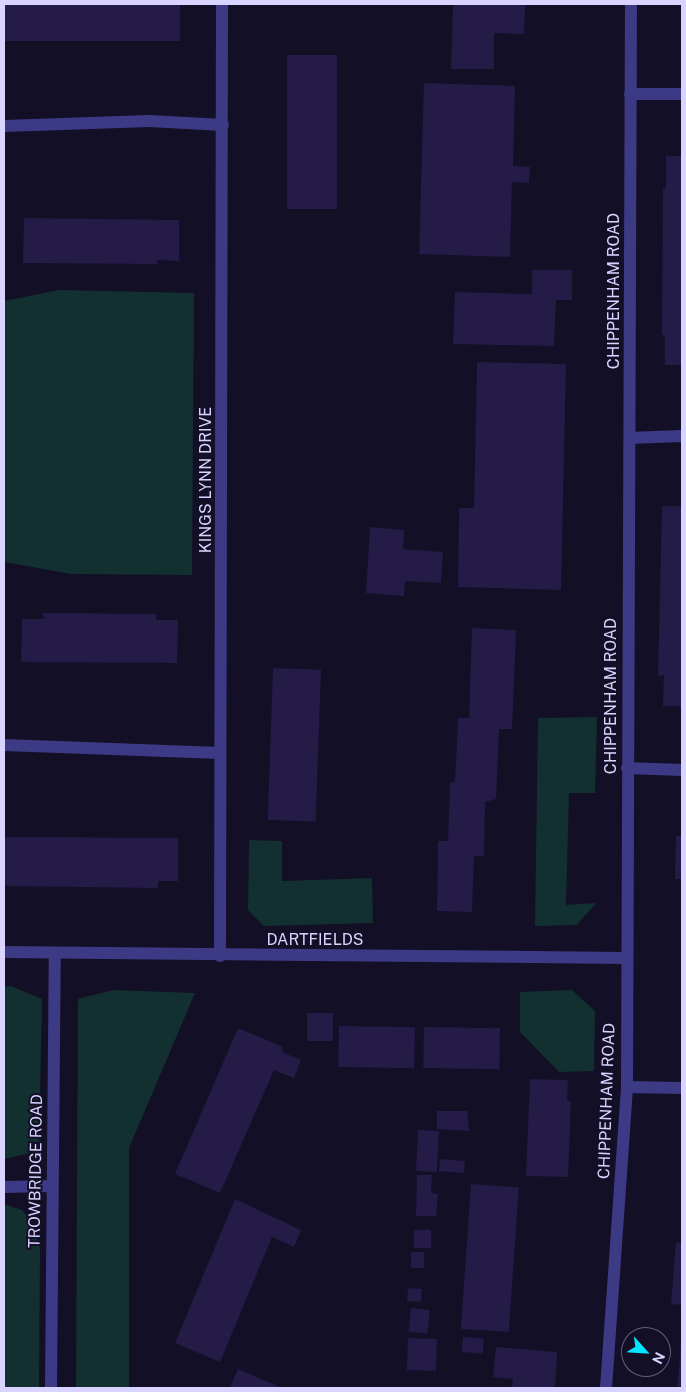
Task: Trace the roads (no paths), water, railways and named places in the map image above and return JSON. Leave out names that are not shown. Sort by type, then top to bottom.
[{"type":"street","name":"KINGS LYNN DRIVE","points":[[220,956],[222,4]]},
{"type":"street","name":"CHIPPENHAM ROAD","points":[[606,1388],[627,1086],[631,4]]},
{"type":"street","points":[[630,94],[682,94]]},
{"type":"street","points":[[4,126],[149,121],[223,125]]},
{"type":"street","points":[[630,438],[682,436]]},
{"type":"street","points":[[4,745],[220,753]]},
{"type":"street","points":[[627,768],[682,770]]},
{"type":"street","name":"DARTFIELDS","points":[[4,952],[55,955],[130,953],[220,956],[626,958]]},
{"type":"street","name":"TROWBRIDGE ROAD","points":[[51,1388],[55,955]]},
{"type":"street","points":[[627,1086],[682,1088]]},
{"type":"street","points":[[4,1187],[52,1186]]}]
